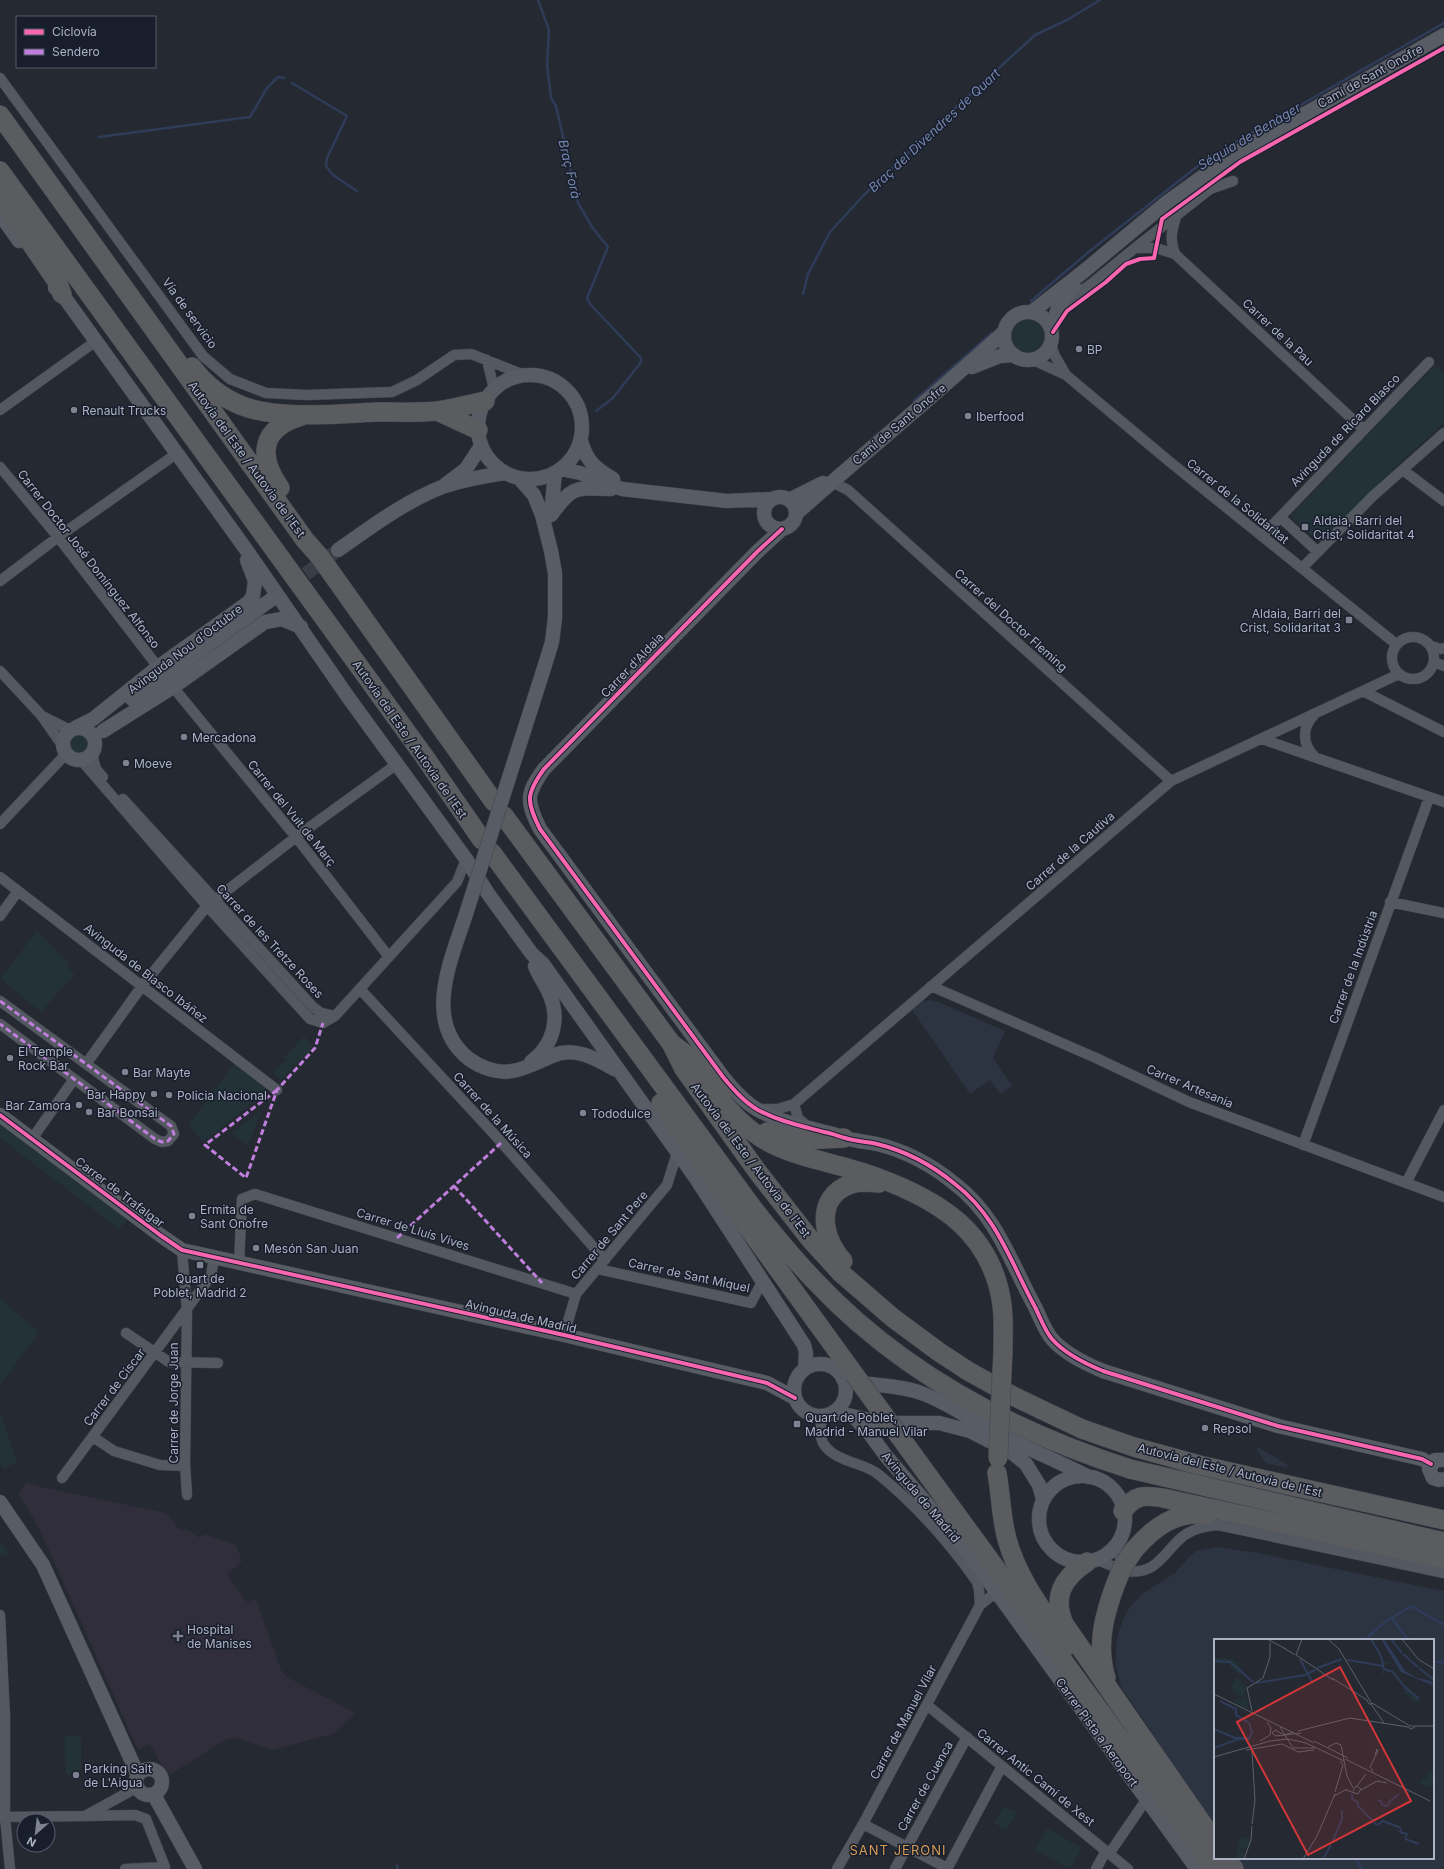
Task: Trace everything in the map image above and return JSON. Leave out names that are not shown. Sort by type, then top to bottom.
[{"type":"highway","name":"Autovía del Este / Autovia de l'Est","points":[[0,115],[79,224],[97,252],[292,521],[329,553],[499,809],[671,1043],[684,1069],[784,1208],[841,1273],[893,1318],[939,1352],[968,1371],[1013,1396],[1082,1429],[1134,1447],[1199,1465],[1444,1520]]},
{"type":"highway","name":"Autovía del Este / Autovia de l'Est","points":[[0,171],[420,750],[487,847],[755,1211],[784,1247],[815,1281],[848,1313],[920,1370],[959,1395],[1012,1423],[1085,1454],[1130,1469],[1444,1542]]},
{"type":"highway","points":[[0,194],[58,283],[62,294]]},
{"type":"highway","points":[[79,224],[103,245],[192,366],[210,386],[240,405],[256,410],[309,414],[437,411],[490,395]]},
{"type":"highway","points":[[437,411],[480,438]]},
{"type":"highway","points":[[309,414],[288,420],[278,427],[270,436],[266,445],[266,454],[269,469],[274,480],[313,535],[329,553]]},
{"type":"highway","points":[[594,994],[601,1016],[849,1377],[900,1437],[1215,1869]]},
{"type":"highway","points":[[671,1043],[689,1057],[696,1060],[726,1099],[743,1116],[769,1133],[782,1137],[844,1138]]},
{"type":"highway","points":[[689,1057],[718,1098],[740,1119],[771,1143],[786,1150],[877,1177],[889,1183],[916,1192],[948,1211],[962,1225],[982,1250],[995,1277],[1000,1298],[1003,1326],[998,1466],[995,1492],[996,1514],[1005,1559],[1022,1595],[1070,1663],[1076,1677]]},
{"type":"highway","points":[[861,1289],[850,1269],[830,1244],[824,1220],[834,1195],[852,1184],[863,1182],[889,1183]]},
{"type":"highway","points":[[998,1466],[1007,1539],[1028,1590],[1102,1687],[1214,1841]]},
{"type":"highway","points":[[1123,1511],[1128,1503],[1134,1499],[1149,1496],[1444,1559]]},
{"type":"highway","points":[[1102,1687],[1100,1648],[1102,1626],[1123,1566],[1125,1548],[1157,1526],[1187,1514],[1198,1513],[1224,1515],[1295,1527]]},
{"type":"highway","points":[[1092,1561],[1071,1575],[1064,1585],[1060,1595],[1060,1613],[1064,1624],[1102,1687],[1214,1850]]},
{"type":"highway","points":[[1221,1859],[1228,1869]]},
{"type":"highway","points":[[1228,1859],[1234,1869]]},
{"type":"street","name":"Camí de Sant Onofre","points":[[1033,312],[1166,203],[1234,154],[1444,35]]},
{"type":"street","name":"Vía de servicio","points":[[0,78],[204,356],[230,379],[266,393],[307,395],[392,392],[417,380],[454,355],[471,354],[524,375]]},
{"type":"street","points":[[1058,308],[1091,284],[1210,189],[1233,181]]},
{"type":"street","points":[[0,214],[45,278],[62,294],[96,341],[302,628],[348,697],[466,859],[489,895],[532,954],[542,964],[695,1177],[804,1344],[806,1353],[801,1374],[794,1388],[795,1398],[799,1407],[805,1412],[854,1416],[883,1423],[939,1423],[970,1431],[1011,1452],[1026,1464],[1039,1485],[1043,1500]]},
{"type":"street","points":[[1175,254],[1171,242],[1171,232],[1176,217]]},
{"type":"street","points":[[1136,248],[1156,248],[1175,254]]},
{"type":"street","name":"Carrer de la Pau","points":[[1175,254],[1364,430]]},
{"type":"street","name":"Camí de Sant Onofre","points":[[1052,327],[1058,308],[1083,272]]},
{"type":"street","points":[[1033,312],[1044,317],[1052,327],[1053,339],[1051,345],[1044,354],[1033,360],[1023,360],[1014,355],[1006,345],[1004,332],[1011,318],[1017,314],[1033,312]]},
{"type":"street","name":"Camí de Sant Onofre","points":[[796,513],[961,372],[1004,332]]},
{"type":"street","points":[[0,410],[96,341]]},
{"type":"street","name":"Carrer de la Solidaritat","points":[[1051,345],[1066,376]]},
{"type":"street","name":"Camí de Sant Onofre","points":[[961,372],[986,360],[1000,356],[1014,355]]},
{"type":"street","points":[[487,360],[490,395]]},
{"type":"street","name":"Carrer de la Solidaritat","points":[[1033,360],[1066,376],[1396,644]]},
{"type":"street","name":"Avinguda de Ricard Blasco","points":[[1262,536],[1429,362]]},
{"type":"street","points":[[524,375],[546,377],[565,388],[578,405],[583,426],[581,441],[572,459],[558,471],[544,478],[531,480],[505,473],[491,461],[480,438],[479,415],[490,395],[503,382],[524,375]]},
{"type":"street","points":[[1302,568],[1373,496],[1444,433]]},
{"type":"street","points":[[443,487],[466,469],[480,438]]},
{"type":"street","points":[[581,441],[589,460],[595,468],[614,479],[642,491]]},
{"type":"street","points":[[0,581],[58,537],[176,454]]},
{"type":"street","name":"Carrer Doctor José Domínguez Alfonso","points":[[0,467],[58,537],[158,668]]},
{"type":"street","points":[[1403,470],[1444,501]]},
{"type":"street","points":[[558,471],[580,473],[622,489]]},
{"type":"street","points":[[558,471],[551,515],[551,551],[556,593],[556,618],[552,642],[466,914],[444,987],[442,1005],[447,1031],[462,1054],[473,1062],[486,1068],[510,1072],[537,1064],[557,1054],[573,1052],[598,1060],[618,1071]]},
{"type":"street","points":[[329,553],[416,499],[443,487],[505,473]]},
{"type":"street","points":[[519,478],[534,495],[542,515],[551,551]]},
{"type":"street","name":"Camí de Sant Onofre","points":[[789,500],[835,479]]},
{"type":"street","name":"Carrer del Doctor Fleming","points":[[835,479],[1171,781]]},
{"type":"street","points":[[551,515],[564,496],[573,491],[584,488],[622,489],[726,501],[771,499],[780,497],[789,500],[795,505],[796,513],[792,524],[772,524],[751,509],[726,501]]},
{"type":"street","points":[[771,499],[765,507],[772,524]]},
{"type":"street","points":[[1280,517],[1318,552]]},
{"type":"street","name":"Carrer d'Aldaia","points":[[772,524],[758,552],[544,769],[532,786],[530,798],[535,819],[540,828],[723,1077],[740,1096],[758,1109],[776,1119],[909,1154],[936,1169],[973,1199],[987,1216],[1007,1248],[1025,1288],[1052,1339],[1079,1360],[1103,1371],[1278,1426],[1438,1462]]},
{"type":"street","name":"Avinguda Nou d'Octubre","points":[[72,729],[93,719],[158,668],[249,602],[253,596],[255,581],[253,572],[247,564],[245,548]]},
{"type":"street","name":"Avinguda Nou d'Octubre","points":[[124,705],[272,599]]},
{"type":"street","name":"Avinguda Nou d'Octubre","points":[[103,731],[173,687],[266,622],[282,619],[302,628]]},
{"type":"street","points":[[1444,648],[1441,649],[1436,656],[1429,672],[1420,678],[1409,679],[1399,674],[1391,660],[1391,654],[1396,644],[1404,638],[1414,636],[1423,639],[1436,656],[1444,666]]},
{"type":"street","points":[[0,671],[41,715],[71,758],[90,753],[103,731],[124,705]]},
{"type":"street","name":"Carrer de la Cautiva","points":[[794,1104],[1171,781],[1399,674]]},
{"type":"street","name":"Carrer del Vuit de Març","points":[[173,687],[296,836],[389,957]]},
{"type":"street","points":[[1363,691],[1444,732]]},
{"type":"street","points":[[93,719],[124,705]]},
{"type":"street","points":[[1314,757],[1307,750],[1305,744],[1305,734],[1307,725],[1316,713]]},
{"type":"street","points":[[41,715],[72,729]]},
{"type":"street","points":[[0,824],[64,749],[64,738],[72,729],[80,727],[89,731],[95,739],[90,753]]},
{"type":"street","points":[[1262,738],[1429,798],[1444,802]]},
{"type":"street","name":"Carrer de les Tretze Roses","points":[[90,753],[96,769],[310,1019],[323,1023],[335,1016],[360,989]]},
{"type":"street","points":[[86,1064],[142,986],[212,904],[296,836],[397,764]]},
{"type":"street","name":"Carrer de la Indústria","points":[[1303,1145],[1429,798]]},
{"type":"street","points":[[360,989],[457,882],[466,859]]},
{"type":"street","name":"Avinguda de Blasco Ibáñez","points":[[0,877],[276,1090]]},
{"type":"street","points":[[457,882],[469,880],[489,895]]},
{"type":"street","points":[[0,916],[18,891]]},
{"type":"street","points":[[1390,902],[1444,914]]},
{"type":"street","points":[[521,1069],[538,1057],[547,1046],[553,1034],[555,1021],[554,1008],[549,991],[536,969],[532,954]]},
{"type":"street","name":"Carrer Artesania","points":[[930,986],[1096,1058],[1189,1102],[1444,1197]]},
{"type":"street","name":"Carrer de la Música","points":[[360,989],[494,1134],[605,1260]]},
{"type":"street","points":[[0,1001],[171,1126],[174,1134],[168,1141],[162,1142],[155,1139],[0,1024]]},
{"type":"street","points":[[32,1139],[74,1079]]},
{"type":"street","points":[[758,1109],[778,1109],[794,1104],[798,1118],[810,1128]]},
{"type":"street","points":[[1406,1183],[1440,1131],[1444,1110]]},
{"type":"street","name":"Carrer de Trafalgar","points":[[0,1115],[182,1250],[239,1263]]},
{"type":"street","name":"Carrer de Sant Pere","points":[[564,1335],[576,1294],[667,1185],[677,1153]]},
{"type":"street","name":"Carrer de Lluís Vives","points":[[239,1263],[242,1199],[255,1194],[576,1294]]},
{"type":"street","name":"Carrer de Jorge Juan","points":[[182,1250],[187,1311],[185,1466],[187,1495]]},
{"type":"street","name":"Carrer de Ciscar","points":[[62,1478],[187,1311],[211,1276],[214,1258]]},
{"type":"street","name":"Avinguda de Madrid","points":[[239,1263],[564,1335],[767,1383],[795,1398]]},
{"type":"street","name":"Carrer de Sant Miquel","points":[[598,1269],[751,1303],[763,1280]]},
{"type":"street","points":[[126,1333],[169,1362],[218,1362]]},
{"type":"street","points":[[801,1374],[817,1364],[826,1364],[849,1377],[856,1383],[906,1388],[921,1393],[939,1401],[1014,1442],[1089,1477],[1102,1481],[1109,1487],[1118,1499],[1123,1511],[1125,1548],[1122,1561],[1131,1571]]},
{"type":"street","name":"Avinguda de Madrid","points":[[767,1383],[801,1374]]},
{"type":"street","points":[[828,1414],[843,1399],[849,1377]]},
{"type":"street","name":"Avinguda de Madrid","points":[[828,1414],[820,1432],[824,1443],[835,1454],[876,1473],[917,1508],[939,1532],[977,1582],[980,1605]]},
{"type":"street","name":"Avinguda de Madrid","points":[[854,1416],[870,1434],[886,1456],[964,1547],[999,1595]]},
{"type":"street","points":[[93,1436],[114,1451],[160,1465],[185,1466]]},
{"type":"street","points":[[1438,1462],[1429,1469],[1431,1475],[1436,1479],[1444,1479]]},
{"type":"street","points":[[1089,1477],[1078,1477],[1059,1482],[1051,1488],[1043,1500],[1039,1516],[1042,1535],[1047,1544],[1058,1554],[1068,1560],[1092,1561],[1131,1571],[1145,1570],[1161,1561],[1181,1537],[1203,1526],[1218,1525],[1444,1573]]},
{"type":"street","points":[[0,1502],[43,1565],[137,1781],[144,1795],[154,1795],[160,1789],[162,1784],[160,1776],[157,1772],[149,1769],[141,1772],[137,1781],[85,1816]]},
{"type":"street","points":[[1092,1561],[1125,1548]]},
{"type":"street","points":[[980,1605],[990,1597],[999,1595]]},
{"type":"street","name":"Carrer Pista a Aeroport","points":[[999,1595],[1197,1869]]},
{"type":"street","name":"Carrer de Manuel Vilar","points":[[837,1869],[863,1824],[980,1605]]},
{"type":"street","points":[[0,1615],[3,1817],[10,1869]]},
{"type":"street","name":"Carrer Antic Camí de Xest","points":[[927,1705],[1128,1869]]},
{"type":"street","name":"Carrer de Cuenca","points":[[894,1869],[967,1737]]},
{"type":"street","points":[[863,1824],[947,1868],[1002,1766]]},
{"type":"street","points":[[154,1795],[195,1869]]},
{"type":"street","points":[[1096,1869],[1146,1800]]},
{"type":"street","points":[[3,1817],[135,1815],[146,1818],[165,1867],[125,1869]]},
{"type":"shaded area","points":[[1028,318],[1038,321],[1043,326],[1046,336],[1043,346],[1038,351],[1028,354],[1018,351],[1013,346],[1010,336],[1013,326],[1018,321]]},
{"type":"shaded area","points":[[1435,365],[1444,374],[1444,423],[1394,468],[1320,543],[1290,516]]},
{"type":"shaded area","points":[[79,735],[83,736],[87,740],[87,748],[83,752],[79,753],[75,752],[71,748],[70,744],[71,740],[75,736]]},
{"type":"shaded area","points":[[37,930],[69,964],[68,968],[75,974],[41,1012],[1,979]]},
{"type":"shaded area","points":[[930,1000],[938,1002],[1005,1031],[993,1058],[1012,1086],[1000,1094],[990,1080],[970,1094],[912,1010],[923,1001]]},
{"type":"shaded area","points":[[304,1036],[314,1047],[294,1067],[284,1057]]},
{"type":"shaded area","points":[[286,1060],[293,1067],[281,1080],[273,1073]]},
{"type":"shaded area","points":[[234,1064],[269,1089],[204,1142],[196,1135],[189,1124]]},
{"type":"shaded area","points":[[261,1111],[248,1146],[231,1133]]},
{"type":"shaded area","points":[[0,1124],[128,1219],[119,1229],[0,1138]]},
{"type":"shaded area","points":[[0,1299],[39,1332],[0,1385]]},
{"type":"shaded area","points":[[0,1411],[17,1462],[4,1469],[0,1464]]},
{"type":"shaded area","points":[[1258,1447],[1288,1465],[1287,1468],[1266,1463],[1257,1450]]},
{"type":"shaded area","name":"Hospital de Manises","points":[[27,1482],[41,1487],[166,1513],[180,1530],[186,1529],[200,1538],[205,1534],[236,1545],[242,1561],[227,1575],[247,1602],[256,1599],[281,1670],[287,1677],[355,1713],[333,1734],[272,1750],[237,1738],[227,1739],[168,1776],[150,1744],[138,1750],[39,1528],[18,1493]]},
{"type":"shaded area","points":[[0,1540],[10,1555],[0,1556]]},
{"type":"shaded area","points":[[1217,1547],[1258,1553],[1444,1591],[1444,1869],[1244,1869],[1238,1859],[1434,1859],[1434,1639],[1214,1639],[1214,1827],[1179,1778],[1151,1731],[1121,1687],[1116,1666],[1116,1645],[1118,1634],[1124,1617],[1130,1607],[1142,1594],[1175,1573],[1196,1551]]},
{"type":"shaded area","points":[[66,1736],[78,1736],[81,1739],[81,1775],[68,1775],[66,1773],[64,1739]]},
{"type":"shaded area","points":[[1004,1806],[1017,1813],[1006,1831],[994,1823]]},
{"type":"shaded area","points":[[1047,1828],[1082,1848],[1070,1869],[1035,1850]]},
{"type":"waterway","name":"Braç Forà","points":[[538,0],[549,30],[547,65],[551,98],[556,106],[578,203],[592,227],[608,247],[587,298],[590,304],[641,358],[641,362],[613,398],[596,411]]},
{"type":"waterway","name":"Braç del Divendres de Quart","points":[[803,294],[808,274],[830,232],[863,196],[1035,35],[1067,20],[1100,0]]},
{"type":"waterway","name":"Séquia de Benàger","points":[[1031,301],[1091,250],[1208,158],[1444,23]]},
{"type":"waterway","points":[[99,137],[250,117],[267,88],[278,77],[284,78]]},
{"type":"waterway","points":[[292,83],[347,116],[327,158],[326,166],[333,175],[357,191]]},
{"type":"waterway","name":"Séquia de Benàger","points":[[914,401],[992,333]]},
{"type":"waterway","points":[[1366,1639],[1385,1622],[1411,1606],[1444,1625]]},
{"type":"waterway","points":[[1392,1618],[1407,1639]]},
{"type":"waterway","points":[[1434,1661],[1444,1663]]},
{"type":"waterway","points":[[1356,1859],[1362,1869]]},
{"type":"tunnel","points":[[272,599],[338,550]]},
{"type":"marked path","points":[[0,1001],[171,1126],[174,1134],[168,1141],[162,1142],[155,1139],[0,1024]]},
{"type":"marked path","points":[[277,1090],[205,1145],[246,1178],[277,1090],[315,1048],[323,1023]]},
{"type":"marked path","points":[[397,1238],[501,1143]]},
{"type":"marked path","points":[[454,1186],[542,1283]]},
{"type":"cycle path","points":[[1053,332],[1067,311],[1106,282],[1126,264],[1140,259],[1154,258],[1162,219],[1240,162],[1444,48]]},
{"type":"cycle path","points":[[782,529],[757,552],[544,769],[534,785],[530,798],[532,811],[540,829],[723,1077],[739,1095],[758,1110],[790,1123],[849,1139],[877,1144],[908,1155],[928,1165],[955,1184],[970,1197],[992,1225],[1002,1241],[1047,1332],[1052,1339],[1069,1354],[1103,1371],[1278,1426],[1422,1459],[1431,1464]]},
{"type":"cycle path","points":[[0,1115],[182,1250],[564,1335],[767,1383],[795,1398]]},
{"type":"place","name":"BP","points":[[1079,349]]},
{"type":"place","name":"Renault Trucks","points":[[74,410]]},
{"type":"place","name":"Iberfood","points":[[968,416]]},
{"type":"place","name":"Aldaia, Barri del Crist, Solidaritat 4","points":[[1305,527]]},
{"type":"place","name":"Aldaia, Barri del Crist, Solidaritat 3","points":[[1349,620]]},
{"type":"place","name":"Mercadona","points":[[184,737]]},
{"type":"place","name":"Moeve","points":[[126,763]]},
{"type":"place","name":"El Temple Rock Bar","points":[[10,1058]]},
{"type":"place","name":"Bar Mayte","points":[[125,1072]]},
{"type":"place","name":"Bar Happy","points":[[154,1094]]},
{"type":"place","name":"Policia Nacional","points":[[169,1095]]},
{"type":"place","name":"Bar Zamora","points":[[79,1105]]},
{"type":"place","name":"Bar Bonsai","points":[[89,1112]]},
{"type":"place","name":"Tododulce","points":[[583,1113]]},
{"type":"place","name":"Ermita de Sant Onofre","points":[[192,1216]]},
{"type":"place","name":"Mesón San Juan","points":[[256,1248]]},
{"type":"place","name":"Quart de Poblet, Madrid 2","points":[[200,1265]]},
{"type":"place","name":"Quart de Poblet, Madrid - Manuel Vilar","points":[[797,1424]]},
{"type":"place","name":"Repsol","points":[[1205,1428]]},
{"type":"place","name":"Hospital de Manises","points":[[178,1636]]},
{"type":"place","name":"Parking Salt de L'Aigua","points":[[76,1775]]},
{"type":"district","name":"SANT JERONI","points":[[898,1850]]}]
